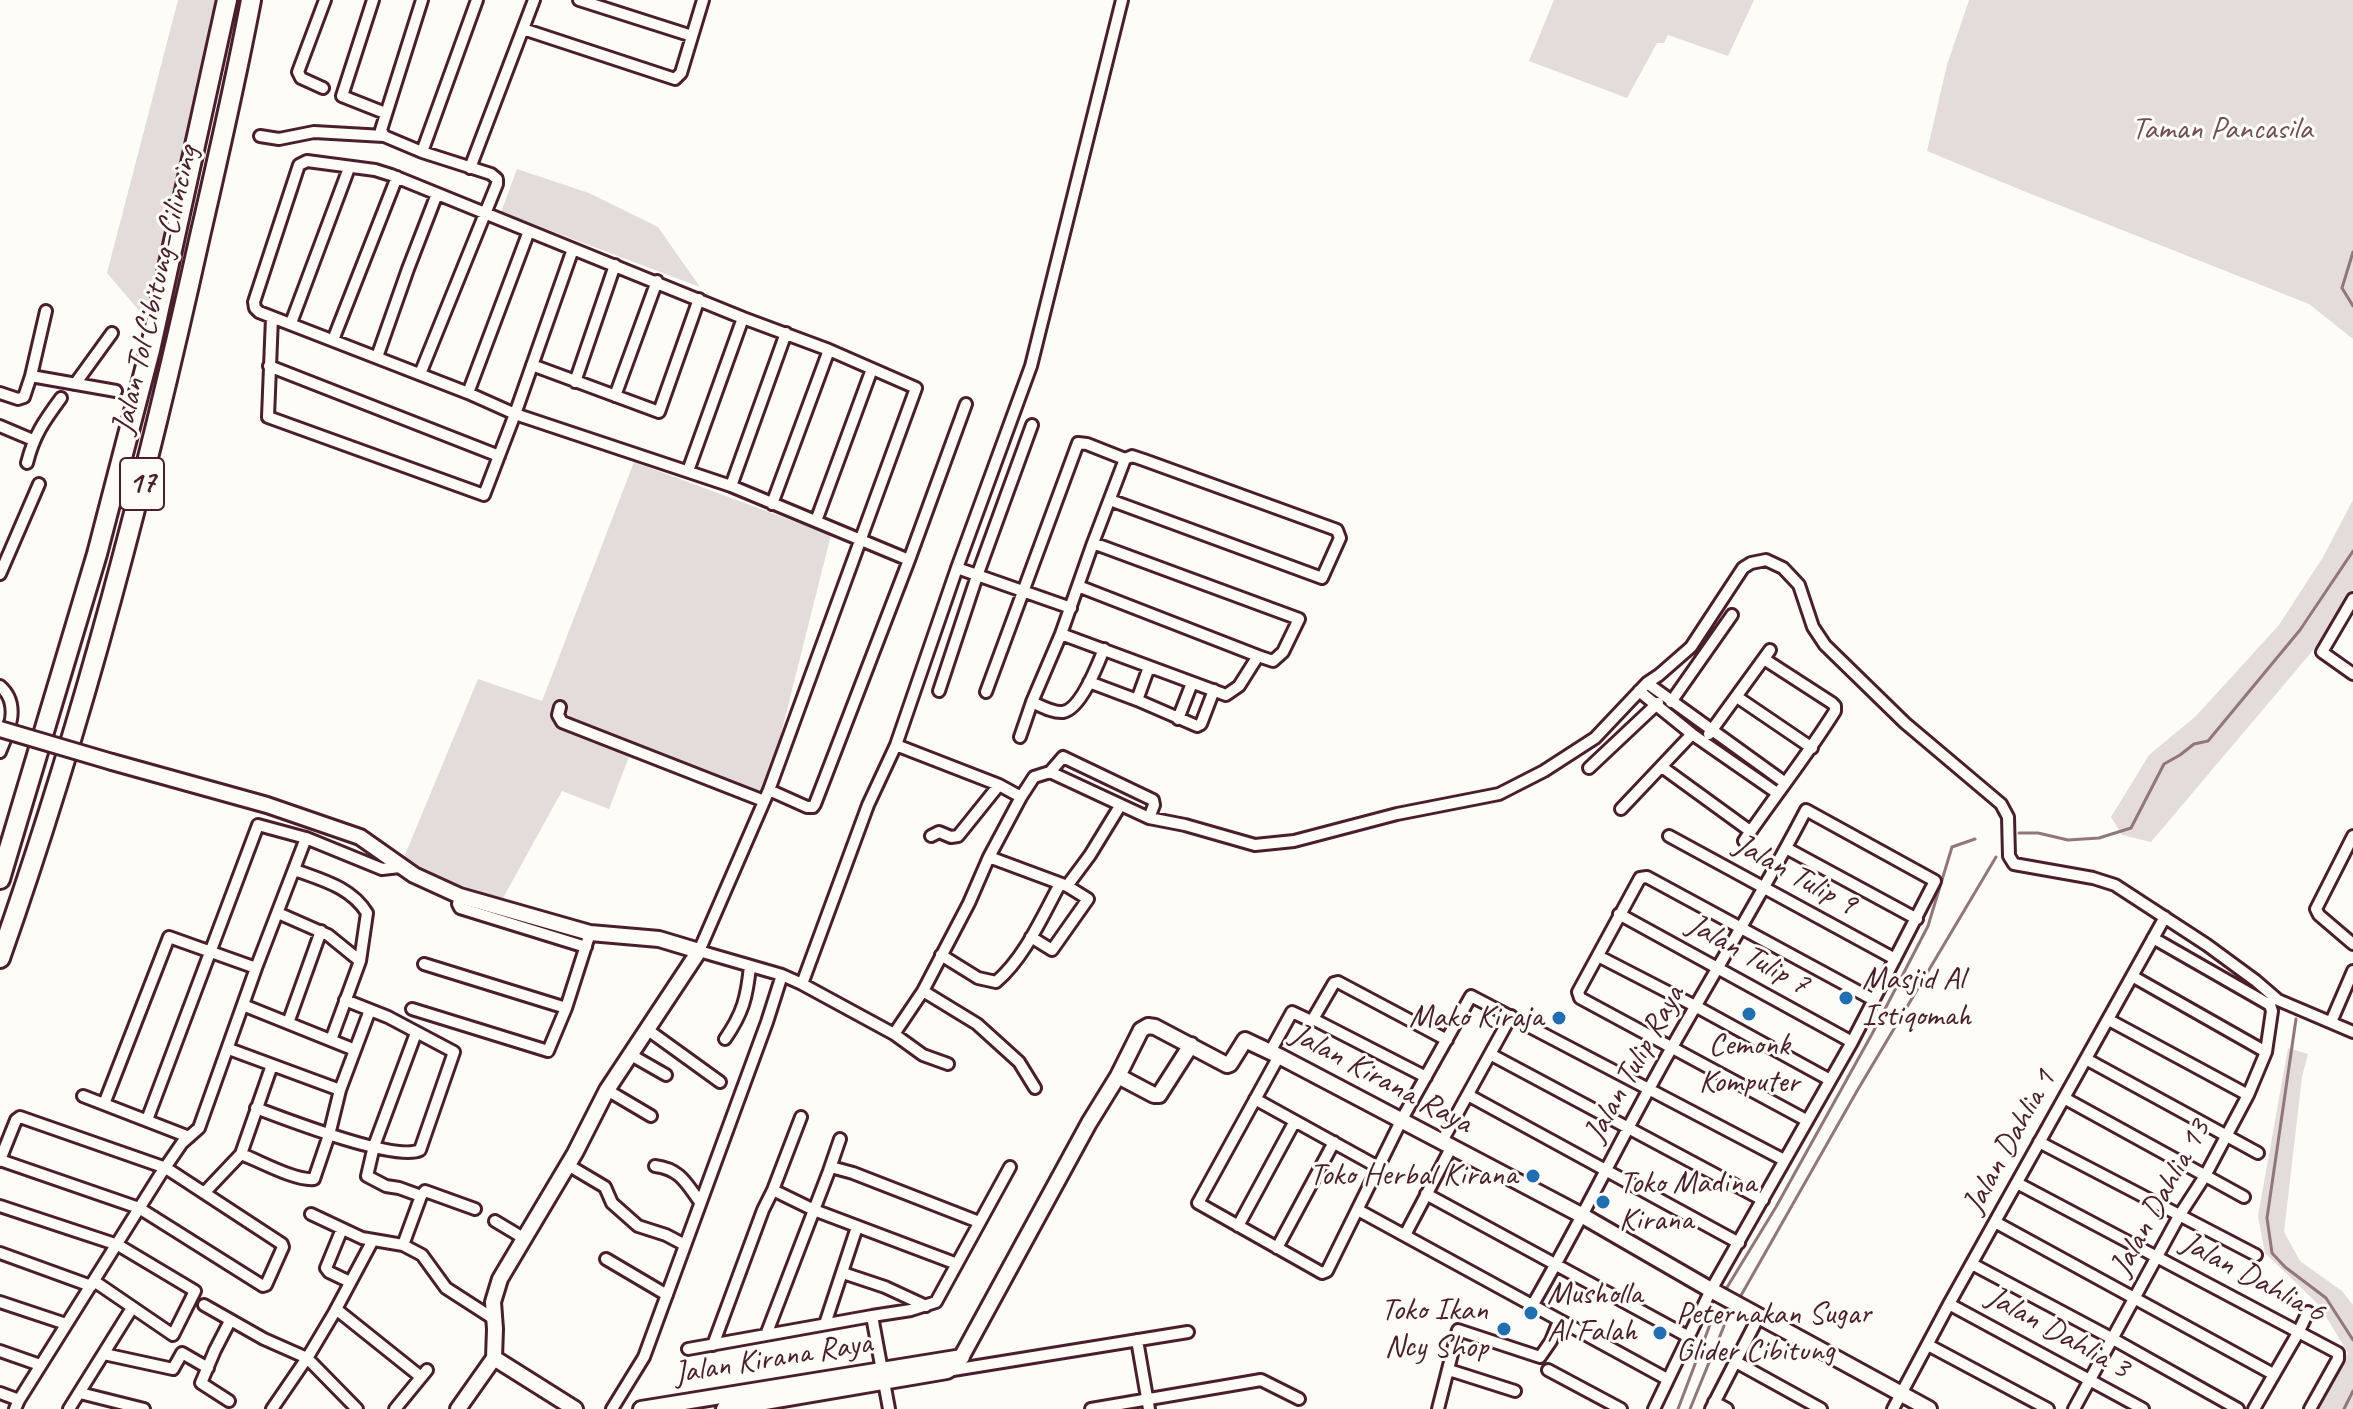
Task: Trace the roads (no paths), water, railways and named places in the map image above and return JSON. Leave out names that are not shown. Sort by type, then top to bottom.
[{"type":"highway","name":"Jalan Tol Cibitung–Cilincing","points":[[0,879],[97,554],[146,364],[227,0]]},
{"type":"highway","name":"Jalan Tol Cibitung–Cilincing","points":[[0,958],[27,883],[123,558],[174,356],[251,0]]},
{"type":"street","points":[[323,88],[301,78],[298,72],[325,0]]},
{"type":"street","points":[[373,0],[342,96],[385,113]]},
{"type":"street","points":[[384,136],[381,130],[385,113],[422,0]]},
{"type":"street","points":[[422,152],[477,0]]},
{"type":"street","points":[[579,0],[692,36]]},
{"type":"street","points":[[523,29],[670,79],[677,78],[703,0]]},
{"type":"street","points":[[802,984],[868,805],[896,745],[1031,366],[1122,0]]},
{"type":"street","points":[[470,168],[531,1]]},
{"type":"street","points":[[260,136],[279,139],[314,132],[384,136],[491,174],[497,179],[487,213],[420,374]]},
{"type":"street","points":[[458,1409],[494,1358],[493,1302],[500,1279],[568,1165],[607,1090],[699,951],[767,795],[861,540],[916,388],[829,350],[397,177],[375,170],[307,161],[299,165],[254,302],[259,312],[515,414],[731,486],[772,504],[816,521],[861,540],[909,560]]},
{"type":"street","points":[[291,323],[349,168]]},
{"type":"street","points":[[333,340],[397,177]]},
{"type":"street","points":[[377,357],[437,194]]},
{"type":"street","points":[[468,393],[529,231]]},
{"type":"street","points":[[272,317],[268,417],[485,494],[573,249]]},
{"type":"street","points":[[575,382],[615,265]]},
{"type":"street","points":[[615,396],[657,281]]},
{"type":"street","points":[[532,365],[655,411],[661,410],[699,299]]},
{"type":"street","points":[[0,393],[18,399],[24,397],[46,311]]},
{"type":"street","points":[[688,471],[743,318]]},
{"type":"street","points":[[75,384],[112,333]]},
{"type":"street","points":[[731,486],[786,333]]},
{"type":"street","points":[[772,504],[829,350]]},
{"type":"street","points":[[269,366],[499,456]]},
{"type":"street","points":[[816,521],[872,369]]},
{"type":"street","points":[[31,376],[116,391]]},
{"type":"street","points":[[27,463],[41,424],[61,398]]},
{"type":"street","points":[[560,707],[558,715],[562,722],[767,795],[813,807],[966,404]]},
{"type":"street","points":[[939,691],[1032,425]]},
{"type":"street","points":[[0,426],[33,440]]},
{"type":"street","points":[[986,692],[1078,443],[1125,459],[1132,456],[1144,460],[1337,530],[1340,536],[1322,578],[1110,500]]},
{"type":"street","points":[[1020,737],[1125,459]]},
{"type":"street","points":[[0,574],[39,484]]},
{"type":"street","points":[[1078,586],[1273,661],[1280,656],[1299,619],[1093,543]]},
{"type":"street","points":[[1050,772],[1149,818],[1255,845],[1294,841],[1397,814],[1499,794],[1544,771],[1595,738],[1643,687],[1691,647],[1743,568],[1766,560],[1783,568],[1799,585],[1817,635],[1833,654],[1905,723],[1996,799],[2008,817],[2009,856],[2014,864],[2107,882],[2165,917],[2278,1000],[2353,1032]]},
{"type":"street","points":[[957,568],[1071,608]]},
{"type":"street","points":[[2353,599],[2322,652],[2353,674]]},
{"type":"street","points":[[1589,768],[1656,705],[1668,699],[1732,615]]},
{"type":"street","points":[[1061,634],[1225,695],[1231,693],[1247,676],[1258,656]]},
{"type":"street","points":[[1032,702],[1054,711],[1070,709],[1089,682],[1104,649]]},
{"type":"street","points":[[1621,809],[1662,767],[1697,737],[1712,731],[1767,655],[1835,706],[1835,711],[1812,748],[1747,836],[1662,767]]},
{"type":"street","points":[[1137,700],[1149,667]]},
{"type":"street","points":[[1089,682],[1197,726],[1201,724],[1214,690]]},
{"type":"street","points":[[1178,719],[1192,683]]},
{"type":"street","points":[[0,686],[9,696],[13,710],[0,752]]},
{"type":"street","points":[[1643,687],[1668,699],[1784,782]]},
{"type":"street","points":[[1643,687],[1656,705],[1777,793]]},
{"type":"street","points":[[1737,697],[1812,748]]},
{"type":"street","points":[[0,729],[267,805],[360,837],[400,867],[460,896],[588,940],[659,939],[782,975],[894,1034],[923,1055],[948,1064]]},
{"type":"street","points":[[896,745],[999,785],[1021,797]]},
{"type":"street","points":[[894,1034],[923,991],[989,857],[1034,777],[1050,772],[1063,757],[1153,800],[1149,818]]},
{"type":"street","points":[[1097,796],[1107,777]]},
{"type":"street","points":[[931,836],[939,832],[954,838],[958,836],[999,785]]},
{"type":"street","points":[[941,955],[978,978],[996,982],[1007,972],[1064,885],[1090,855],[1120,806]]},
{"type":"street","name":"Jalan Tulip Raya","points":[[1532,1306],[1672,1047],[1806,810],[1935,881],[1917,919]]},
{"type":"street","points":[[147,1120],[258,825],[306,838],[382,869],[400,867]]},
{"type":"street","name":"Jalan Tulip 9","points":[[1669,836],[1895,959]]},
{"type":"street","points":[[2353,836],[2316,911],[2353,944]]},
{"type":"street","points":[[0,1393],[17,1404],[139,1208],[189,1137],[199,1128],[306,838]]},
{"type":"street","points":[[1654,1409],[1687,1336],[1717,1293],[1739,1243],[1917,919],[1786,848]]},
{"type":"street","points":[[989,857],[1064,885],[1088,899],[1052,950],[1031,937]]},
{"type":"street","points":[[295,870],[352,894],[366,910],[360,961],[331,1040]]},
{"type":"street","points":[[1806,1120],[1580,998],[1578,992],[1619,914],[1643,876],[1874,1000]]},
{"type":"street","points":[[278,913],[321,931],[360,961]]},
{"type":"street","name":"Jalan Tulip 7","points":[[1619,914],[1852,1042]]},
{"type":"street","name":"Jalan Dahlia 1","points":[[1893,1409],[2165,917]]},
{"type":"street","points":[[288,1023],[321,931]]},
{"type":"street","points":[[104,1104],[167,939],[171,937],[256,968]]},
{"type":"street","name":"Jalan Dahlia 13","points":[[2074,1409],[2179,1216],[2227,1136],[2266,1052],[2272,1011],[2270,1005],[2153,938]]},
{"type":"street","points":[[412,1009],[547,1051],[566,1008],[588,940]]},
{"type":"street","points":[[1598,956],[1830,1080]]},
{"type":"street","points":[[424,964],[566,1008]]},
{"type":"street","points":[[725,1039],[742,1011],[750,966]]},
{"type":"street","points":[[2331,1022],[2353,971]]},
{"type":"street","points":[[612,1409],[644,1357],[782,975]]},
{"type":"street","points":[[2132,976],[2266,1052]]},
{"type":"street","points":[[1313,1019],[1334,983],[1341,982],[1447,1040]]},
{"type":"street","points":[[923,991],[977,1024],[1019,1062],[1035,1088]]},
{"type":"street","points":[[1426,1077],[1313,1019],[1292,1012],[1255,1099],[1198,1202],[1322,1273],[1326,1272],[1402,1119],[1426,1077],[1447,1040],[1471,996],[1784,1160]]},
{"type":"street","points":[[256,1108],[329,1135],[409,1153],[421,1149],[454,1052],[345,1000]]},
{"type":"street","points":[[243,1005],[355,1050]]},
{"type":"street","points":[[241,1154],[312,1180],[329,1135],[340,1090],[370,1010]]},
{"type":"street","points":[[1405,1235],[1468,1095],[1511,1016]]},
{"type":"street","points":[[2109,1020],[2248,1095]]},
{"type":"street","points":[[947,1371],[957,1365],[962,1357],[1141,1030],[1148,1026],[1155,1027],[1191,1045],[1159,1095],[1118,1076]]},
{"type":"street","points":[[648,1030],[720,1082]]},
{"type":"street","points":[[416,1033],[374,1146],[367,1176],[386,1186],[421,1196]]},
{"type":"street","name":"Jalan Kirana Raya","points":[[1191,1045],[1227,1065],[1244,1040],[1274,1054],[1583,1216],[1929,1409]]},
{"type":"street","points":[[229,1049],[340,1090]]},
{"type":"street","points":[[1490,1054],[1763,1200]]},
{"type":"street","points":[[631,1055],[666,1075]]},
{"type":"street","points":[[2086,1059],[2258,1153]]},
{"type":"street","points":[[204,1193],[241,1154],[272,1065]]},
{"type":"street","points":[[607,1090],[651,1116]]},
{"type":"street","points":[[1468,1095],[1739,1243]]},
{"type":"street","points":[[83,1096],[189,1137]]},
{"type":"street","points":[[2064,1098],[2244,1197]]},
{"type":"street","points":[[1255,1099],[1378,1167]]},
{"type":"street","points":[[20,1117],[166,1168],[282,1244],[265,1287],[139,1208],[0,1161],[16,1120],[20,1117]]},
{"type":"street","points":[[713,1345],[801,1117]]},
{"type":"street","points":[[1238,1226],[1295,1121]]},
{"type":"street","points":[[766,1335],[840,1139]]},
{"type":"street","points":[[1277,1248],[1334,1142]]},
{"type":"street","points":[[2039,1142],[2256,1255]]},
{"type":"street","points":[[568,1165],[605,1187],[612,1203],[638,1226],[685,1245]]},
{"type":"street","points":[[655,1166],[679,1174],[700,1202]]},
{"type":"street","points":[[831,1167],[979,1222]]},
{"type":"street","points":[[688,1349],[926,1306],[938,1300],[1010,1167]]},
{"type":"street","name":"Jalan Dahlia 6","points":[[2017,1183],[2338,1353],[2338,1359],[2310,1409]]},
{"type":"street","points":[[403,1245],[421,1196],[427,1190],[475,1209]]},
{"type":"street","points":[[773,1190],[814,1210],[957,1264]]},
{"type":"street","points":[[1426,1194],[1687,1336]]},
{"type":"street","points":[[0,1206],[118,1245],[195,1291],[173,1335],[92,1284],[0,1253]]},
{"type":"street","points":[[1358,1210],[1667,1379]]},
{"type":"street","points":[[311,1214],[362,1238],[403,1245],[422,1255],[446,1288],[494,1319]]},
{"type":"street","points":[[495,1221],[525,1239]]},
{"type":"street","points":[[1995,1222],[2273,1374]]},
{"type":"street","points":[[825,1324],[857,1227]]},
{"type":"street","points":[[342,1229],[326,1268],[350,1282]]},
{"type":"street","points":[[272,1409],[307,1358],[373,1240]]},
{"type":"street","points":[[606,1259],[667,1295]]},
{"type":"street","points":[[1972,1264],[2238,1409]]},
{"type":"street","points":[[843,1273],[885,1287],[926,1306]]},
{"type":"street","points":[[0,1302],[66,1324]]},
{"type":"street","name":"Jalan Dahlia 3","points":[[1949,1304],[2143,1409]]},
{"type":"street","points":[[204,1305],[307,1358],[357,1409]]},
{"type":"street","points":[[69,1409],[132,1308]]},
{"type":"street","points":[[336,1309],[424,1373],[395,1409]]},
{"type":"street","points":[[2254,1409],[2308,1312]]},
{"type":"street","points":[[872,1316],[889,1409]]},
{"type":"street","points":[[1727,1409],[1712,1406],[1759,1316]]},
{"type":"street","points":[[229,1401],[201,1383],[230,1321]]},
{"type":"street","points":[[1438,1409],[1457,1332],[1461,1330],[1540,1357],[1559,1321]]},
{"type":"street","points":[[947,1371],[1188,1332]]},
{"type":"street","points":[[1137,1340],[1148,1404]]},
{"type":"street","points":[[1928,1345],[2048,1409]]},
{"type":"street","points":[[0,1351],[40,1365]]},
{"type":"street","points":[[104,1354],[173,1369],[182,1353],[208,1368]]},
{"type":"street","name":"Jalan Kirana Raya","points":[[724,1409],[962,1357]]},
{"type":"street","points":[[494,1358],[575,1409]]},
{"type":"street","points":[[1736,1362],[1821,1409]]},
{"type":"street","points":[[1449,1370],[1515,1391]]},
{"type":"street","points":[[1548,1370],[1621,1409]]},
{"type":"street","name":"Jalan Kirana Raya","points":[[641,1409],[884,1376],[947,1371]]},
{"type":"street","points":[[1095,1409],[1148,1404],[1261,1380],[1299,1399]]},
{"type":"street","points":[[80,1393],[144,1409]]},
{"type":"waterway","points":[[2353,252],[2342,288],[2353,306]]},
{"type":"waterway","points":[[2019,833],[2038,833],[2068,840],[2099,838],[2131,828],[2164,764],[2194,744],[2208,741],[2300,630],[2353,551]]},
{"type":"waterway","points":[[1726,1289],[1776,1207],[1928,926],[1952,847],[1975,839]]},
{"type":"waterway","points":[[1739,1299],[1857,1091],[1996,857]]},
{"type":"waterway","points":[[2296,1019],[2267,1218],[2272,1253],[2285,1267],[2326,1298],[2353,1340]]},
{"type":"waterway","points":[[1678,1409],[1714,1314]]},
{"type":"waterway","points":[[1690,1409],[1724,1326]]},
{"type":"waterway","points":[[2344,1409],[2353,1391]]},
{"type":"place","name":"Masjid Al Istiqomah","points":[[1846,998]]},
{"type":"place","name":"Cemonk Komputer","points":[[1749,1014]]},
{"type":"place","name":"Mako Kiraja","points":[[1559,1018]]},
{"type":"place","name":"Toko Herbal Kirana","points":[[1533,1176]]},
{"type":"place","name":"Toko Madina Kirana","points":[[1603,1202]]},
{"type":"place","name":"Musholla Al Falah","points":[[1531,1313]]},
{"type":"place","name":"Toko Ikan Ncy Shop","points":[[1504,1329]]},
{"type":"place","name":"Peternakan Sugar Glider Cibitung","points":[[1660,1333]]},
{"type":"park label","name":"Taman Pancasila","points":[[2222,130]]}]
